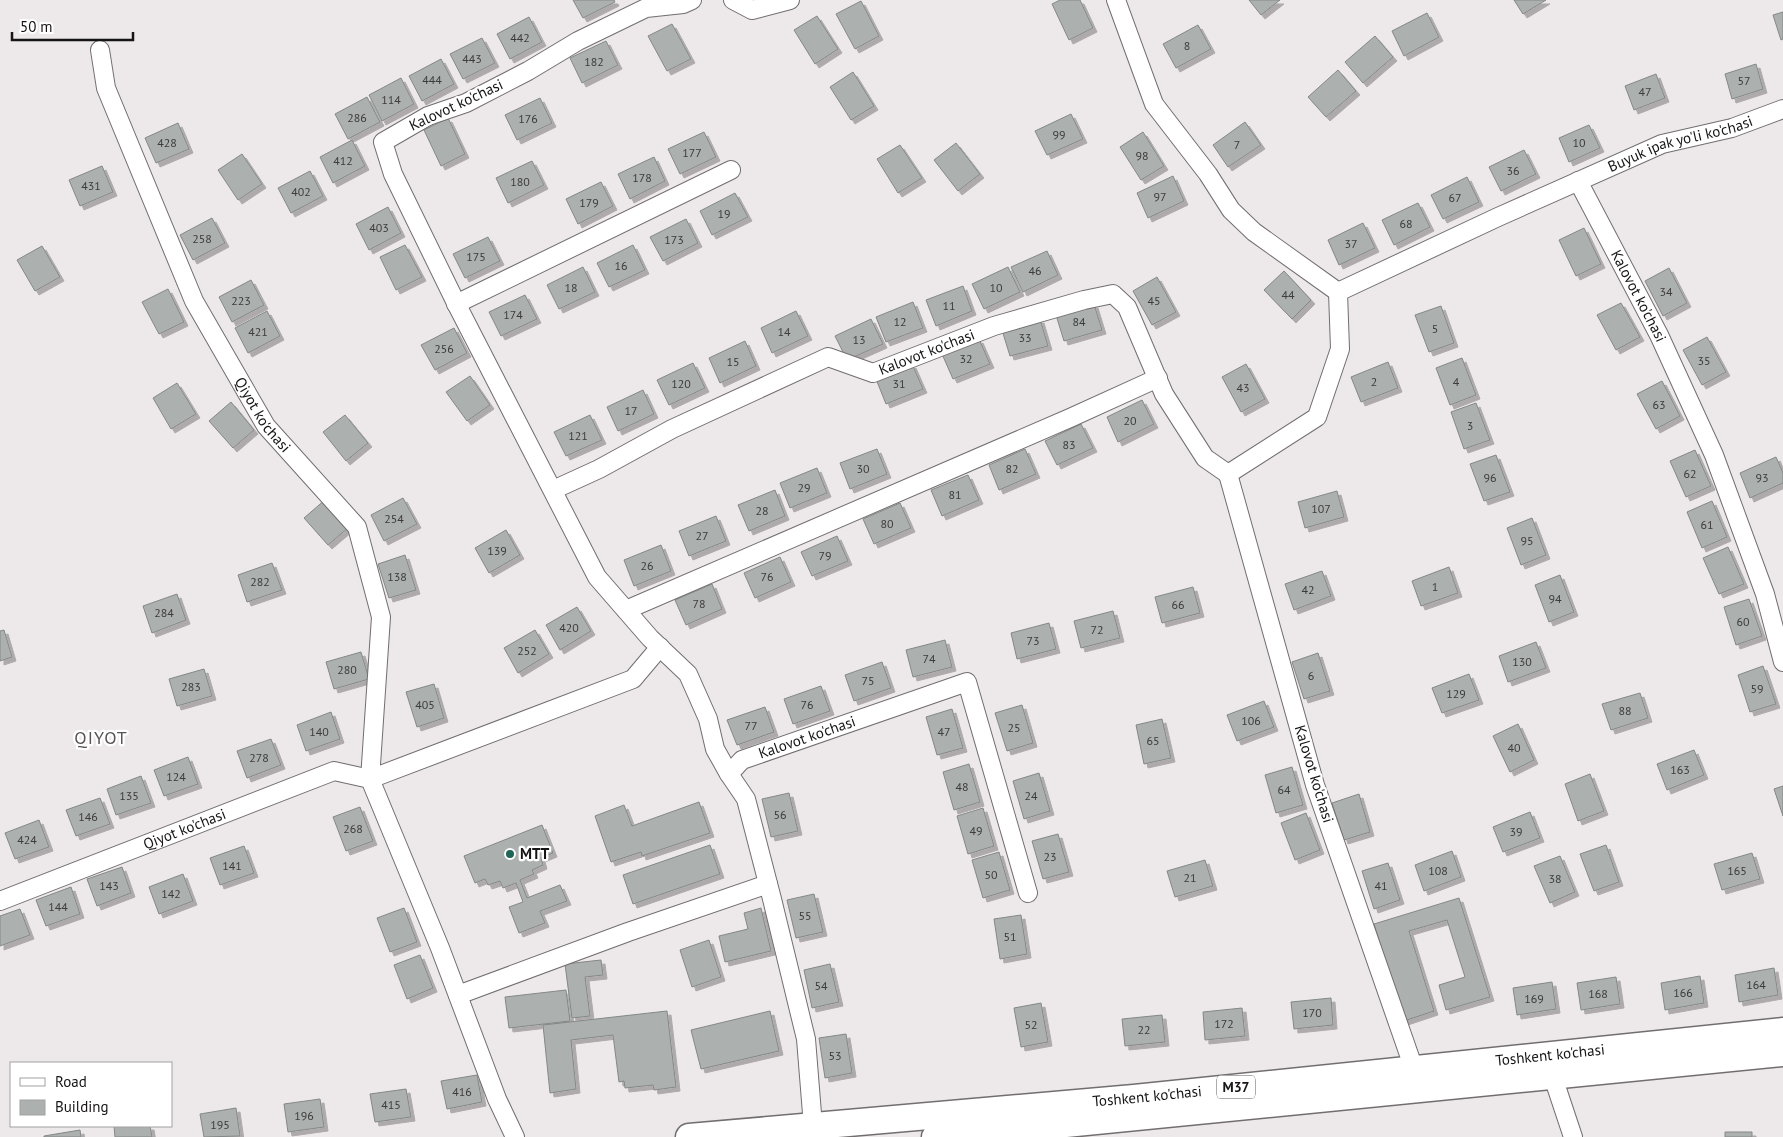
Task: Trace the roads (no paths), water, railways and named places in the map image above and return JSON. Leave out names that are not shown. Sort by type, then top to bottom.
[{"type":"highway","name":"Toshkent ko'chasi","points":[[689,1137],[1134,1098],[1783,1031]]},
{"type":"highway","name":"Toshkent ko'chasi","points":[[935,1137],[1783,1053]]},
{"type":"street","name":"Kalovot ko'chasi","points":[[692,0],[683,4],[646,8],[578,41],[528,71],[466,103],[428,116],[383,142],[393,174],[456,304],[597,577],[660,647],[688,674],[708,719],[715,749],[746,799],[806,1039],[813,1126]]},
{"type":"street","points":[[732,0],[752,10],[790,0]]},
{"type":"street","points":[[1116,0],[1154,104],[1208,174],[1231,210],[1254,232],[1338,292]]},
{"type":"street","name":"Qiyot ko'chasi","points":[[100,50],[106,88],[194,301],[266,426],[357,527],[381,617],[370,779],[458,995],[497,1099],[515,1137]]},
{"type":"street","name":"Buyuk ipak yo'li ko'chasi","points":[[1578,181],[1662,144],[1732,128],[1782,110]]},
{"type":"street","points":[[456,304],[731,170]]},
{"type":"street","name":"Kalovot ko'chasi","points":[[1578,181],[1659,335],[1714,455],[1766,594],[1783,662]]},
{"type":"street","points":[[1338,292],[1578,181]]},
{"type":"street","points":[[1228,474],[1317,416],[1340,349],[1338,292]]},
{"type":"street","name":"Kalovot ko'chasi","points":[[553,490],[599,469],[672,429],[828,357],[873,373],[994,326],[1084,300],[1113,294],[1127,307],[1164,394],[1205,458],[1228,474],[1315,785],[1414,1069]]},
{"type":"street","points":[[626,610],[1158,378]]},
{"type":"street","points":[[370,779],[633,679],[660,647]]},
{"type":"street","name":"Kalovot ko'chasi","points":[[729,774],[742,760],[967,682],[1028,893]]},
{"type":"street","name":"Qiyot ko'chasi","points":[[0,901],[334,771],[370,779]]},
{"type":"street","points":[[458,995],[628,932],[768,884]]},
{"type":"street","points":[[1553,1077],[1573,1137]]},
{"type":"place","name":"MTT","points":[[510,854]]},
{"type":"district","name":"QIYOT","points":[[101,738]]}]
